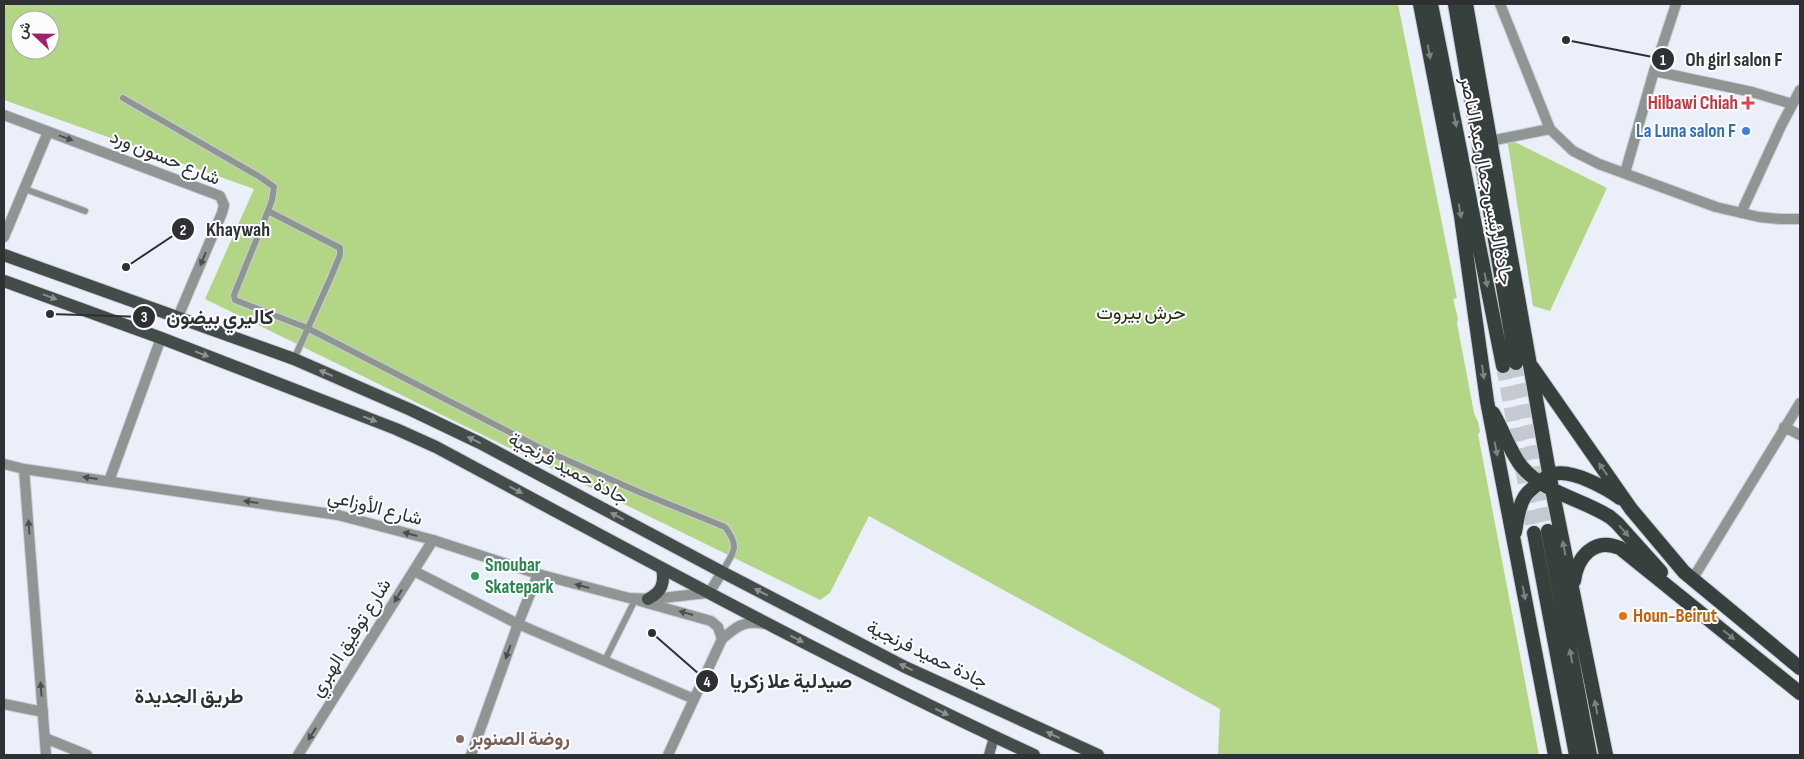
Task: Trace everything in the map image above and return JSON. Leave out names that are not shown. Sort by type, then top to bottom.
[{"type":"highway","points":[[1420,4],[1461,216],[1487,401],[1555,755]]},
{"type":"highway","name":"جادة الرئيس جمال عبد الناصر","points":[[1431,4],[1516,364]]},
{"type":"highway","name":"جادة الرئيس جمال عبد الناصر","points":[[1455,4],[1516,364]]},
{"type":"highway","points":[[1466,4],[1490,142],[1516,364],[1548,482],[1574,596],[1606,755]]},
{"type":"highway","points":[[1516,364],[1631,509],[1692,580],[1800,668]]},
{"type":"highway","points":[[1487,401],[1502,428],[1514,456],[1523,468],[1598,510],[1617,523],[1678,594]]},
{"type":"highway","points":[[1515,545],[1518,514],[1523,499],[1530,490],[1548,482],[1555,474],[1563,473],[1591,482],[1614,494],[1631,509]]},
{"type":"highway","points":[[1576,755],[1541,532],[1590,755]]},
{"type":"highway","points":[[1574,596],[1577,565],[1590,551],[1611,544],[1620,548],[1800,693]]},
{"type":"main road","name":"جادة حميد فرنجية","points":[[4,255],[294,359],[411,410],[480,443],[722,572],[905,666],[1098,755]]},
{"type":"main road","points":[[4,281],[161,338],[396,429],[436,447],[771,626],[1034,755]]},
{"type":"main road","points":[[637,599],[658,593],[663,585],[662,568]]},
{"type":"main road","points":[[989,755],[994,737]]},
{"type":"street","points":[[1500,4],[1550,129],[1573,151],[1586,158],[1716,207],[1780,219],[1800,218]]},
{"type":"street","points":[[1625,173],[1654,71],[1676,4]]},
{"type":"street","points":[[1654,71],[1752,92],[1792,104]]},
{"type":"street","points":[[1741,213],[1800,90]]},
{"type":"street","name":"شارع حسون ورد","points":[[4,115],[220,196],[224,206],[222,213],[178,317]]},
{"type":"street","points":[[1490,142],[1550,129]]},
{"type":"street","points":[[4,237],[48,132]]},
{"type":"street","points":[[109,481],[161,338]]},
{"type":"street","points":[[1692,580],[1800,403]]},
{"type":"street","points":[[1784,427],[1800,435]]},
{"type":"street","name":"شارع الأوزاعي","points":[[4,464],[24,469],[338,514],[433,540],[538,574],[637,599],[707,593]]},
{"type":"street","points":[[24,469],[46,755]]},
{"type":"street","name":"شارع توفيق الهبري","points":[[298,755],[433,540]]},
{"type":"street","points":[[414,571],[518,624],[694,699]]},
{"type":"street","points":[[707,593],[711,590],[722,572]]},
{"type":"street","points":[[471,755],[538,574]]},
{"type":"street","points":[[637,599],[710,621],[718,628],[722,639]]},
{"type":"street","points":[[668,755],[722,639],[740,625],[753,623],[771,626]]},
{"type":"street","points":[[5,706],[43,712]]},
{"type":"street","points":[[45,738],[87,755]]},
{"type":"lane","points":[[123,98],[260,177],[274,187],[268,211],[234,295],[236,300],[307,328],[544,450],[639,492],[726,527],[734,538],[735,548],[722,572]]},
{"type":"lane","points":[[25,189],[85,211]]},
{"type":"lane","points":[[268,211],[340,248],[340,255],[294,359]]},
{"type":"lane","points":[[605,660],[637,599]]},
{"type":"green space","name":"حرش بيروت","points":[[12,4],[1398,4],[1457,298],[1453,299],[1458,319],[1457,323],[1474,413],[1480,432],[1478,434],[1539,755],[1218,755],[1220,709],[869,516],[830,593],[820,600],[205,299],[254,189],[4,100],[4,6]]},
{"type":"green space","points":[[1507,138],[1607,188],[1550,311],[1533,306]]},
{"type":"tunnel","points":[[1516,363],[1548,531]]},
{"type":"tunnel","points":[[1503,366],[1534,533]]},
{"type":"place","name":"Oh girl salon F","points":[[1566,40]]},
{"type":"place","name":"Hilbawi Chiah","points":[[1748,103]]},
{"type":"place","name":"La Luna salon F","points":[[1746,131]]},
{"type":"place","name":"Khaywah","points":[[126,267]]},
{"type":"place","name":"كاليري بيضون","points":[[50,314]]},
{"type":"place","name":"Snoubar Skatepark","points":[[475,576]]},
{"type":"place","name":"Houn-Beirut","points":[[1623,616]]},
{"type":"place","name":"صيدلية علا زكريا","points":[[652,633]]},
{"type":"place","name":"روضة الصنوبر","points":[[460,739]]},
{"type":"district","name":"طريق الجديدة","points":[[189,697]]}]
